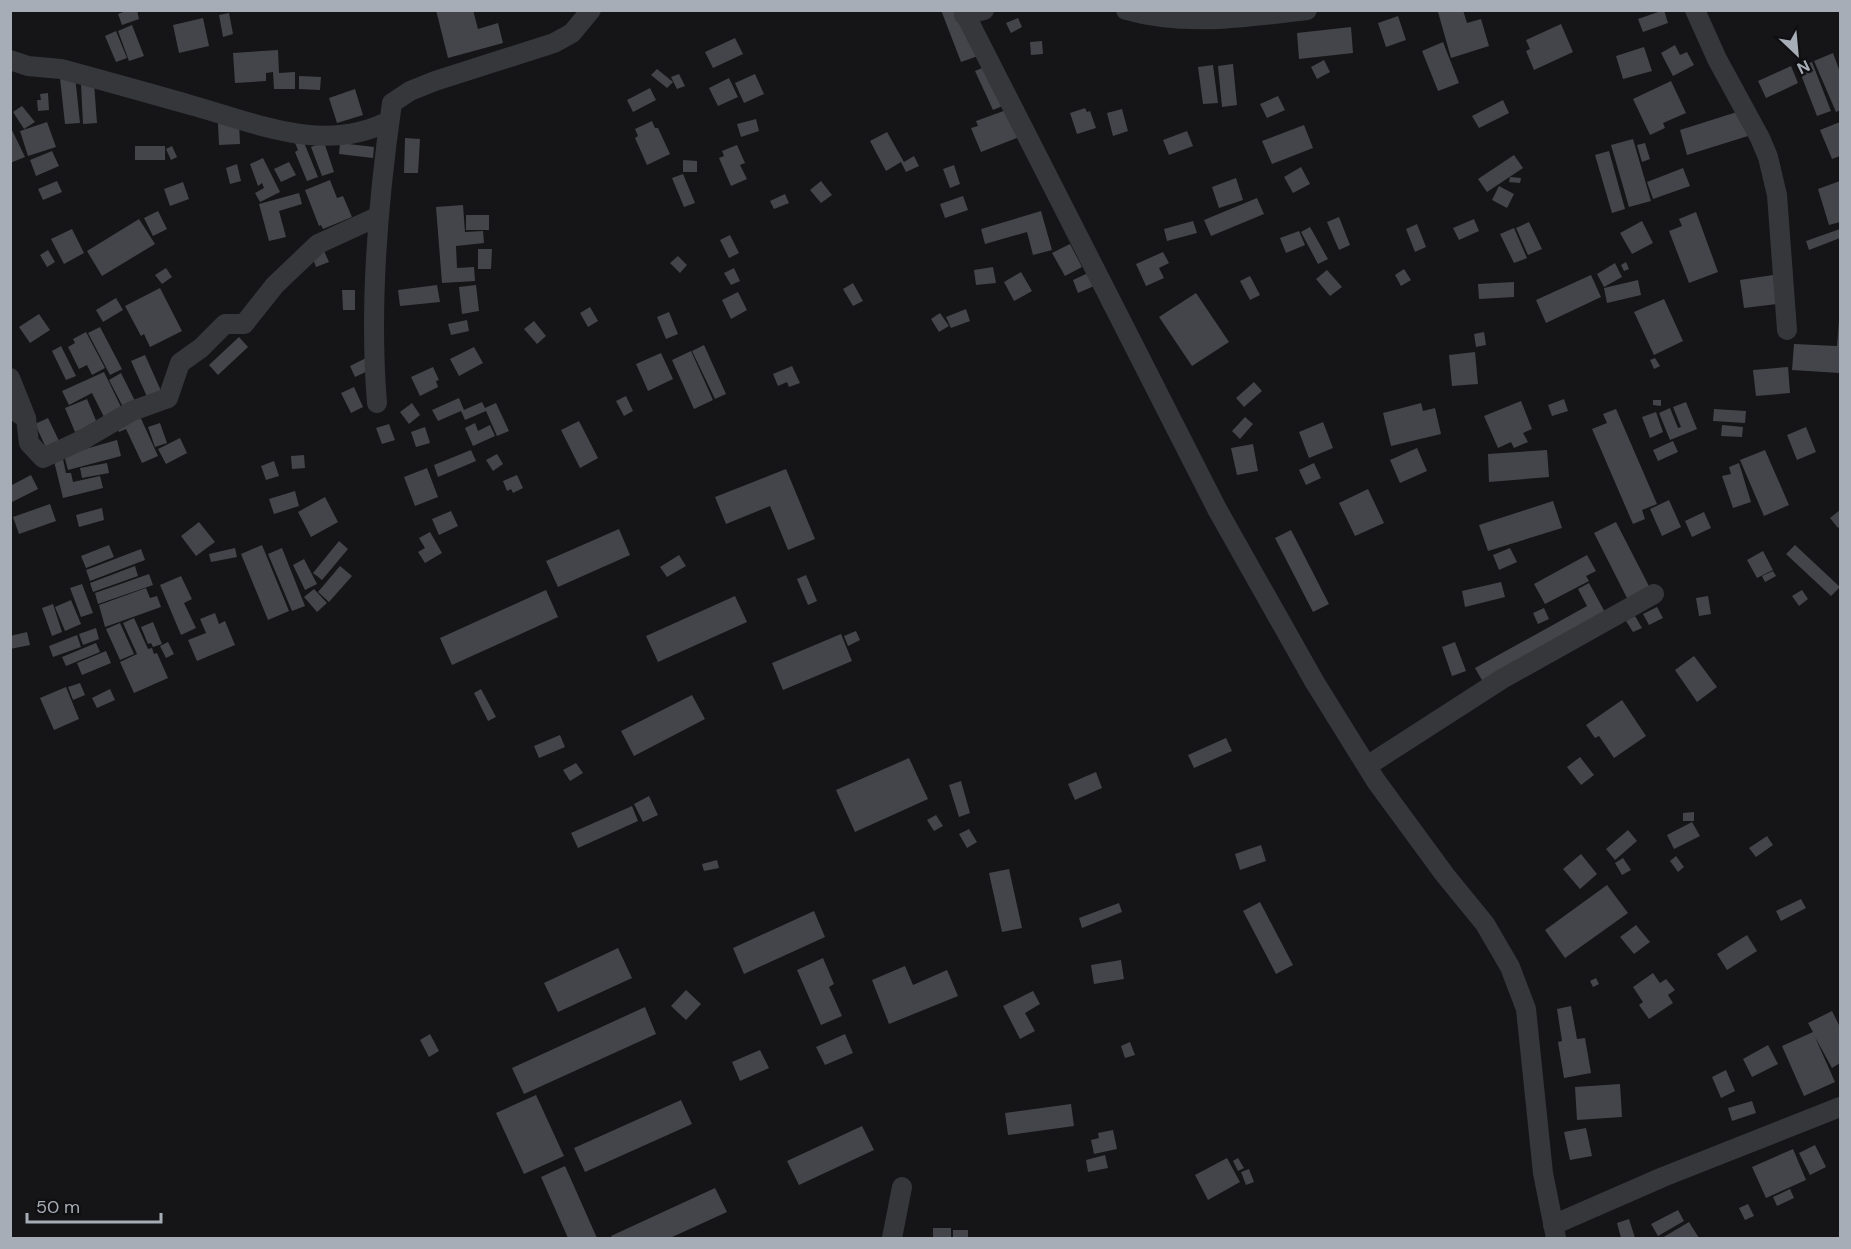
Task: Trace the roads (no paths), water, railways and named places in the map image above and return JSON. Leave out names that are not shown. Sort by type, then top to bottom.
[{"type":"street","points":[[377,403],[375,321],[379,216],[392,103],[410,91],[554,43],[572,33],[591,10]]},
{"type":"street","points":[[984,10],[963,13],[1217,509],[1314,681],[1367,766],[1445,875],[1485,924],[1514,978],[1526,1009],[1543,1173],[1554,1232],[1673,1173],[1840,1107]]},
{"type":"street","points":[[1126,10],[1147,16],[1190,21],[1221,20],[1307,10]]},
{"type":"street","points":[[1695,10],[1717,59],[1768,157],[1777,195],[1787,330]]},
{"type":"street","points":[[10,60],[28,66],[60,69],[292,134],[342,136],[362,133],[389,121]]},
{"type":"street","points":[[10,378],[18,413],[29,443],[43,458],[84,439],[132,411],[168,398],[180,363],[201,348],[225,324],[244,324],[275,285],[318,244],[379,216]]},
{"type":"street","points":[[1367,766],[1502,679],[1654,594]]},
{"type":"street","points":[[892,1239],[902,1187]]}]
